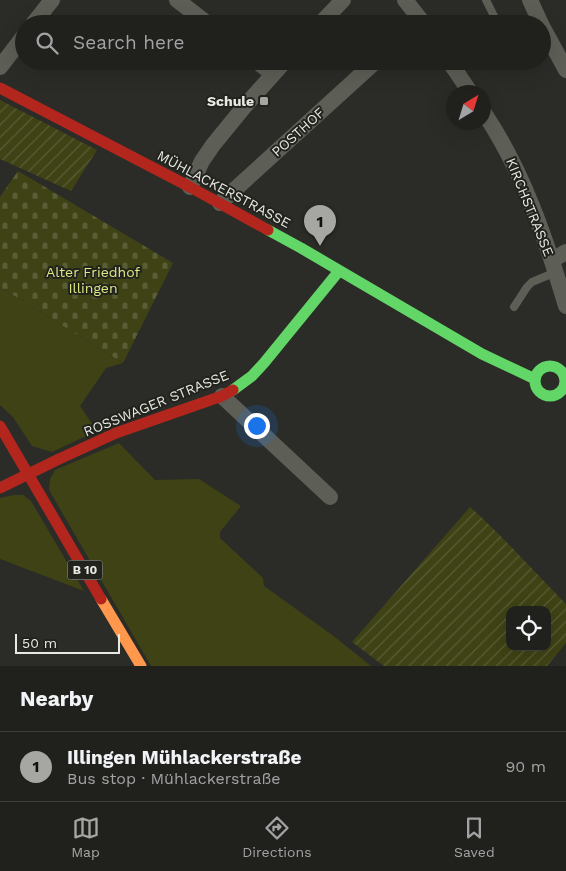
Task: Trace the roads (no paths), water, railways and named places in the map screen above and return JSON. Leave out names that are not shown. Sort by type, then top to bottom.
[{"type":"street","points":[[40,15],[52,0]]},
{"type":"street","points":[[177,0],[196,15]]},
{"type":"street","points":[[328,15],[342,0]]},
{"type":"street","points":[[405,0],[417,15]]},
{"type":"street","points":[[530,0],[537,15]]},
{"type":"street","points":[[551,42],[566,70]]},
{"type":"street","points":[[0,67],[15,48]]},
{"type":"street","points":[[268,70],[273,74]]},
{"type":"street","points":[[190,187],[202,161],[213,145],[277,70]]},
{"type":"street","name":"POSTHOF","points":[[220,203],[366,70]]},
{"type":"street","points":[[459,70],[466,85]]},
{"type":"street","name":"MÜHLACKERSTRASSE","points":[[0,88],[220,203],[482,354],[536,379]]},
{"type":"street","name":"KIRCHSTRASSE","points":[[491,125],[516,167],[542,230],[558,261],[566,306]]},
{"type":"street","name":"ROSSWAGER STRASSE","points":[[0,488],[116,433],[222,396],[238,387],[264,363],[339,271]]},
{"type":"street","points":[[548,366],[554,366],[559,369],[565,377],[559,398],[541,393],[535,383],[538,372],[548,366]]},
{"type":"street","points":[[222,396],[330,497]]},
{"type":"street","name":"B 10","points":[[0,426],[141,666]]},
{"type":"lane","points":[[486,0],[494,15]]},
{"type":"lane","points":[[514,307],[527,287],[558,261]]},
{"type":"place","name":"Schule","points":[[264,101]]},
{"type":"place","name":"Illingen Mühlackerstraße","points":[[320,246]]},
{"type":"park label","name":"Alter Friedhof Illingen","points":[[93,280]]}]
